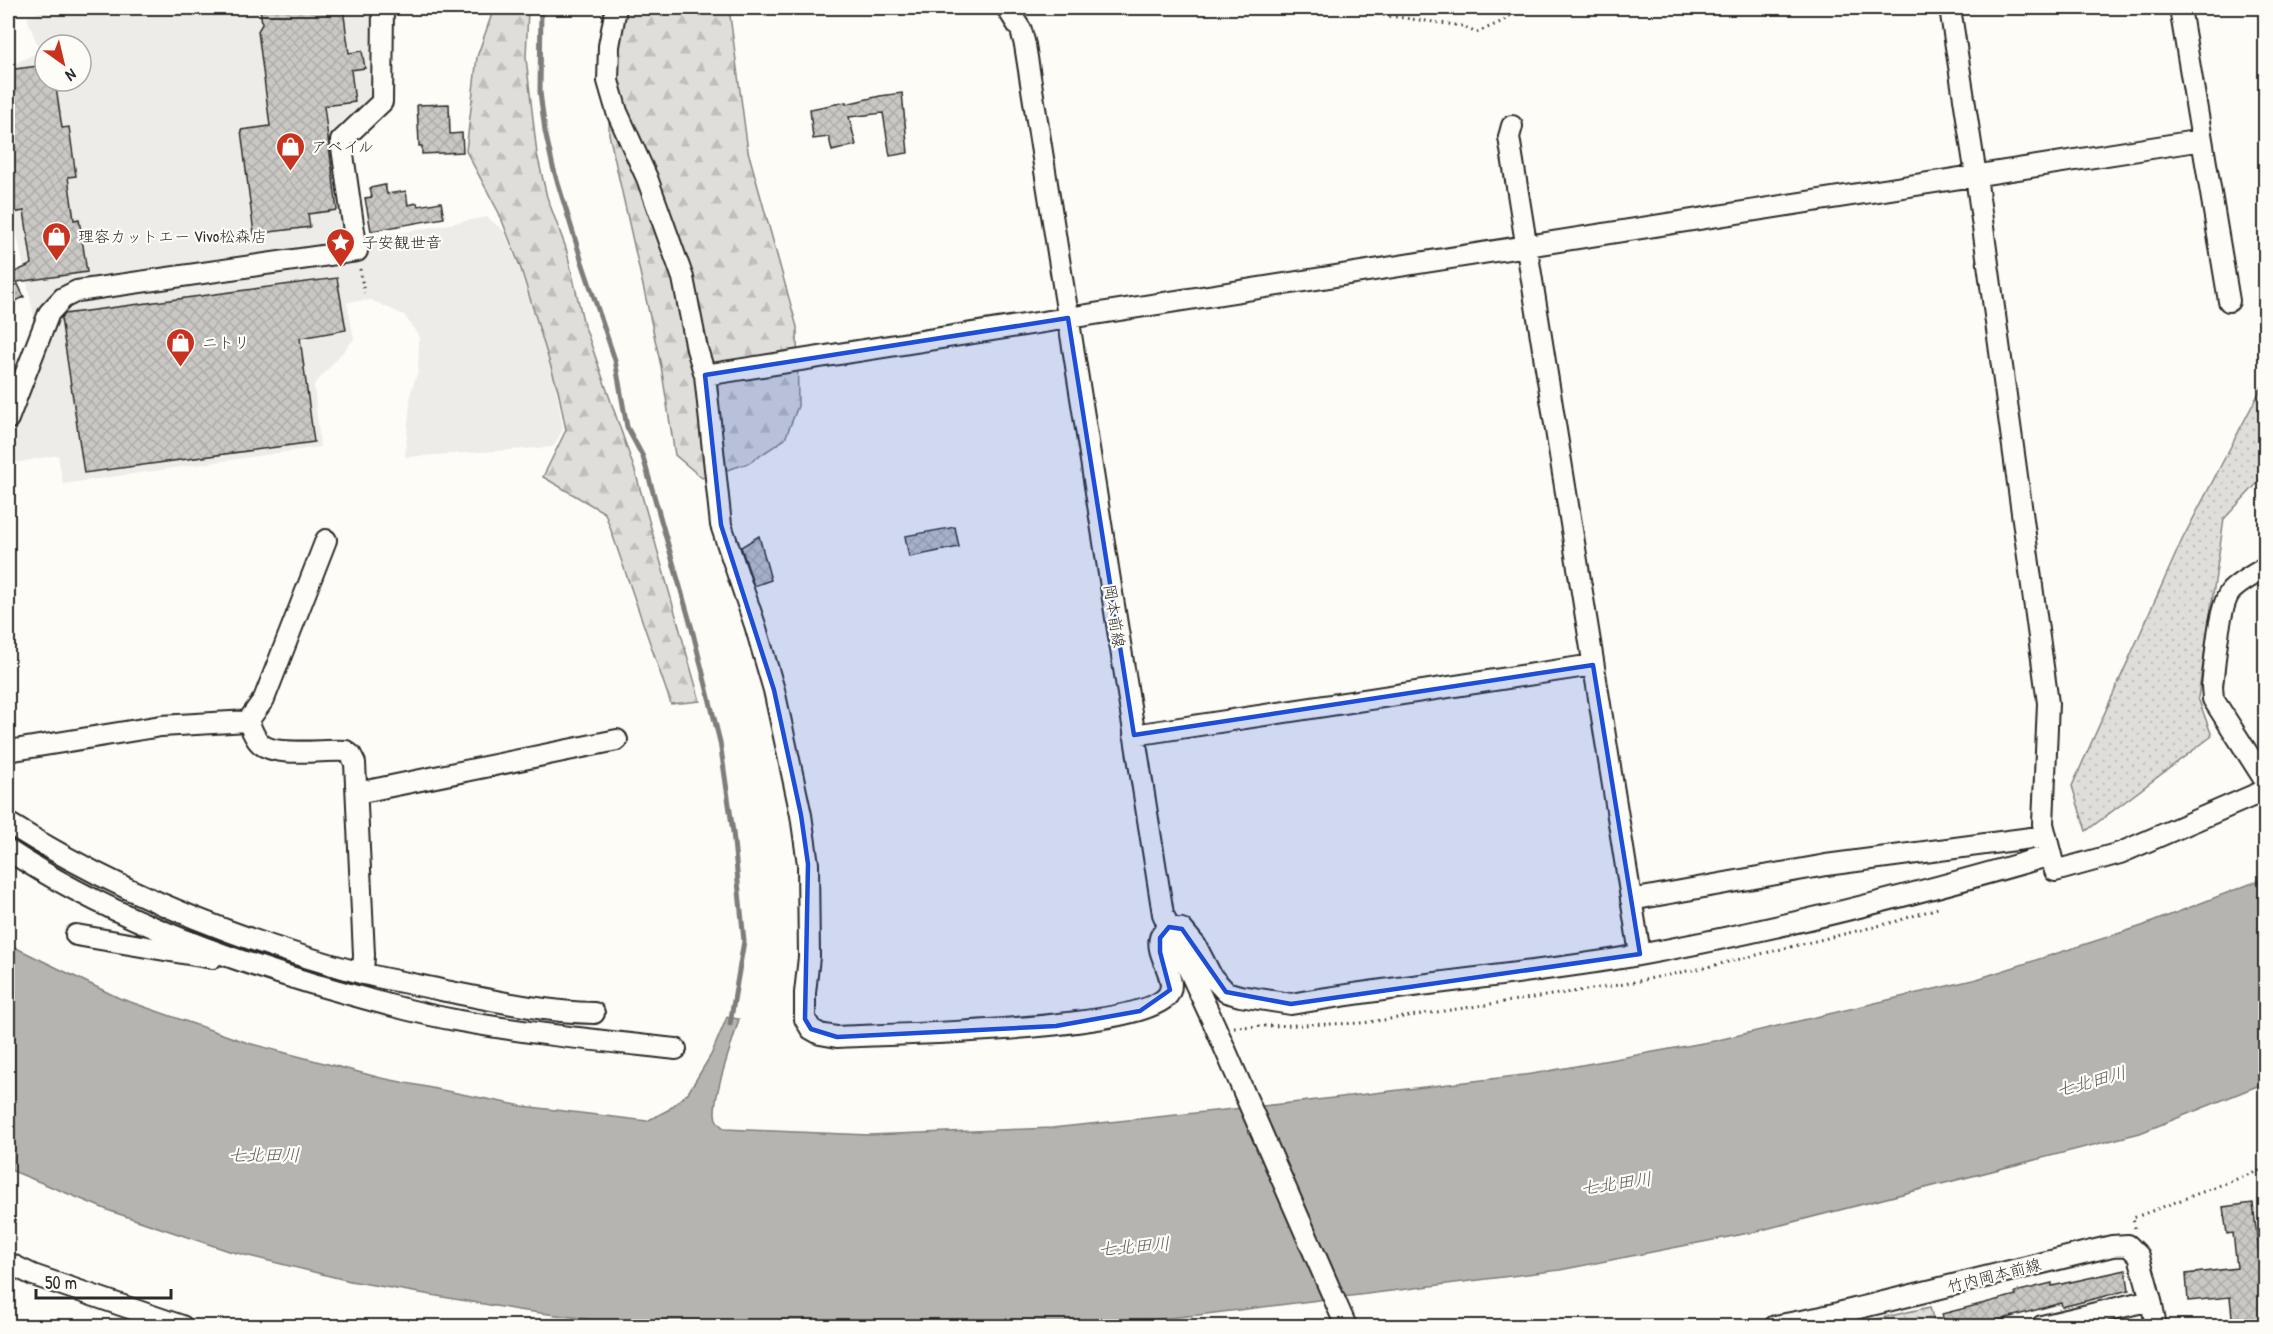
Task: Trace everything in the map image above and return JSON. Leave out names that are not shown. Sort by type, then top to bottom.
[{"type":"street","points":[[8,419],[49,313],[63,298],[77,291],[356,244],[341,141],[382,102],[383,8]]},
{"type":"street","points":[[616,8],[609,46],[608,81],[617,112],[647,178],[683,278],[697,349],[705,375],[721,525],[752,615],[774,690],[801,815],[808,864],[809,957],[805,1019],[811,1029],[820,1034],[837,1037],[1056,1026],[1140,1011],[1167,996],[1170,990],[1169,973],[1160,952],[1160,938],[1166,921]]},
{"type":"street","name":"岡本前線","points":[[1006,8],[1021,30],[1025,45],[1134,735],[1166,921]]},
{"type":"street","points":[[1950,8],[1976,176],[2048,703],[2043,824],[2055,872],[2120,853],[2265,790]]},
{"type":"street","points":[[2180,8],[2229,301]]},
{"type":"street","points":[[1512,126],[1509,137],[1640,954]]},
{"type":"street","points":[[705,375],[2202,140]]},
{"type":"street","points":[[248,721],[264,699],[326,540]]},
{"type":"street","points":[[2265,567],[2229,593],[2223,608],[2212,686],[2213,699],[2265,782]]},
{"type":"street","points":[[1134,735],[1593,665]]},
{"type":"street","points":[[8,751],[161,726],[248,721]]},
{"type":"street","points":[[248,721],[259,743],[270,749],[346,751],[355,763],[363,974]]},
{"type":"street","points":[[357,793],[617,740]]},
{"type":"street","points":[[8,823],[54,852],[151,899],[264,945],[363,974],[518,1006],[561,1012],[594,1013]]},
{"type":"street","points":[[1631,900],[1826,865],[2046,836]]},
{"type":"street","points":[[8,850],[48,876],[104,906],[238,961],[354,996],[458,1021],[575,1038],[676,1049]]},
{"type":"street","points":[[1166,921],[1182,929],[1196,946],[1212,977],[1226,992],[1291,1004],[1640,954],[1752,933],[1926,891],[2051,855]]},
{"type":"street","points":[[1166,921],[1215,1026],[1346,1326]]},
{"type":"street","points":[[76,935],[184,955],[238,961]]},
{"type":"street","name":"竹内岡本前線","points":[[1775,1326],[1822,1317],[2120,1245],[2128,1245],[2139,1256],[2156,1326]]},
{"type":"street","points":[[8,1263],[33,1275],[182,1326]]},
{"type":"street","points":[[2042,1326],[2151,1300]]},
{"type":"path","points":[[1348,8],[1463,26],[1476,33],[1503,21],[1520,8]]},
{"type":"path","points":[[356,244],[364,293]]},
{"type":"path","points":[[2149,1213],[2265,1168]]},
{"type":"highlighted area","points":[[1068,318],[1134,735],[1593,665],[1640,954],[1291,1004],[1226,992],[1182,929],[1169,927],[1160,938],[1160,952],[1170,990],[1140,1011],[1056,1026],[837,1037],[811,1029],[805,1019],[808,864],[801,815],[774,690],[721,525],[705,375]]},
{"type":"shaded area","points":[[47,8],[373,8],[374,90],[368,103],[331,139],[346,243],[487,217],[504,231],[519,267],[555,383],[563,429],[553,447],[405,457],[411,391],[418,372],[419,336],[404,315],[371,300],[347,302],[354,339],[314,385],[320,447],[63,484],[58,455],[8,464],[8,388],[11,387],[35,322],[15,225],[8,226],[8,67],[33,54],[33,93],[93,93],[93,33],[33,33],[27,18]]},
{"type":"green space","points":[[494,8],[528,8],[526,58],[537,154],[547,197],[566,248],[583,321],[635,471],[700,701],[671,704],[605,513],[543,477],[566,430],[558,390],[521,269],[499,213],[466,151],[477,57]]},
{"type":"green space","points":[[616,8],[729,8],[748,151],[797,327],[798,406],[785,439],[749,463],[702,478],[675,455],[661,366],[609,134],[611,34]]},
{"type":"green space","points":[[2265,381],[2265,475],[2224,519],[2198,698],[2212,736],[2086,831],[2072,786],[2182,540]]},
{"type":"green space","points":[[1930,1307],[1935,1326],[1846,1326]]},
{"type":"water","name":"七北田川","points":[[2265,878],[2265,1083],[2140,1133],[1754,1232],[1560,1270],[1198,1315],[1088,1326],[641,1326],[518,1310],[350,1281],[229,1251],[110,1211],[8,1169],[8,944],[119,998],[248,1043],[381,1078],[522,1106],[647,1121],[668,1110],[688,1093],[711,1055],[727,1017],[739,1019],[716,1103],[716,1118],[721,1126],[725,1129],[869,1135],[1052,1128],[1300,1102],[1532,1074],[1714,1041],[1977,979],[2142,926]]},
{"type":"building","points":[[260,8],[343,8],[349,53],[362,51],[365,68],[351,70],[355,102],[324,106],[337,210],[308,214],[310,227],[254,234],[241,130],[270,126],[258,31],[262,24]]},
{"type":"building","points":[[33,67],[33,93],[57,93],[62,128],[69,127],[76,176],[68,177],[74,220],[79,219],[87,272],[17,282],[24,297],[8,305],[8,262],[13,273],[32,264],[24,211],[8,214],[8,70]]},
{"type":"building","points":[[902,93],[908,153],[890,156],[883,113],[849,117],[856,145],[832,151],[829,137],[813,139],[810,109]]},
{"type":"building","points":[[449,104],[450,134],[462,133],[463,152],[422,154],[422,146],[419,146],[417,105]]},
{"type":"building","points":[[385,185],[387,194],[406,191],[408,205],[417,203],[418,206],[441,202],[444,218],[371,231],[365,198],[372,197],[370,188]]},
{"type":"building","points":[[337,278],[346,330],[300,338],[314,442],[84,473],[61,318],[64,314]]},
{"type":"building","points":[[955,527],[959,547],[909,557],[905,536]]},
{"type":"building","points":[[759,536],[771,580],[754,586],[741,547]]},
{"type":"building","points":[[2253,1203],[2259,1254],[2265,1252],[2265,1275],[2260,1276],[2260,1326],[2233,1326],[2230,1297],[2188,1301],[2186,1274],[2237,1268],[2233,1233],[2227,1234],[2223,1207]]},
{"type":"building","points":[[2126,1270],[2129,1290],[2062,1307],[2061,1303],[1978,1326],[1945,1326],[1942,1314],[2052,1283],[2052,1286]]},
{"type":"waterway","points":[[541,8],[540,92],[553,167],[615,360],[627,427],[643,457],[692,629],[720,742],[733,832],[744,941],[730,1024]]},
{"type":"place","name":"アベイル","points":[[290,172]]},
{"type":"place","name":"理容カットエー Vivo松森店","points":[[57,262]]},
{"type":"place","name":"子安観世音","points":[[341,268]]},
{"type":"place","name":"ニトリ","points":[[181,368]]}]
